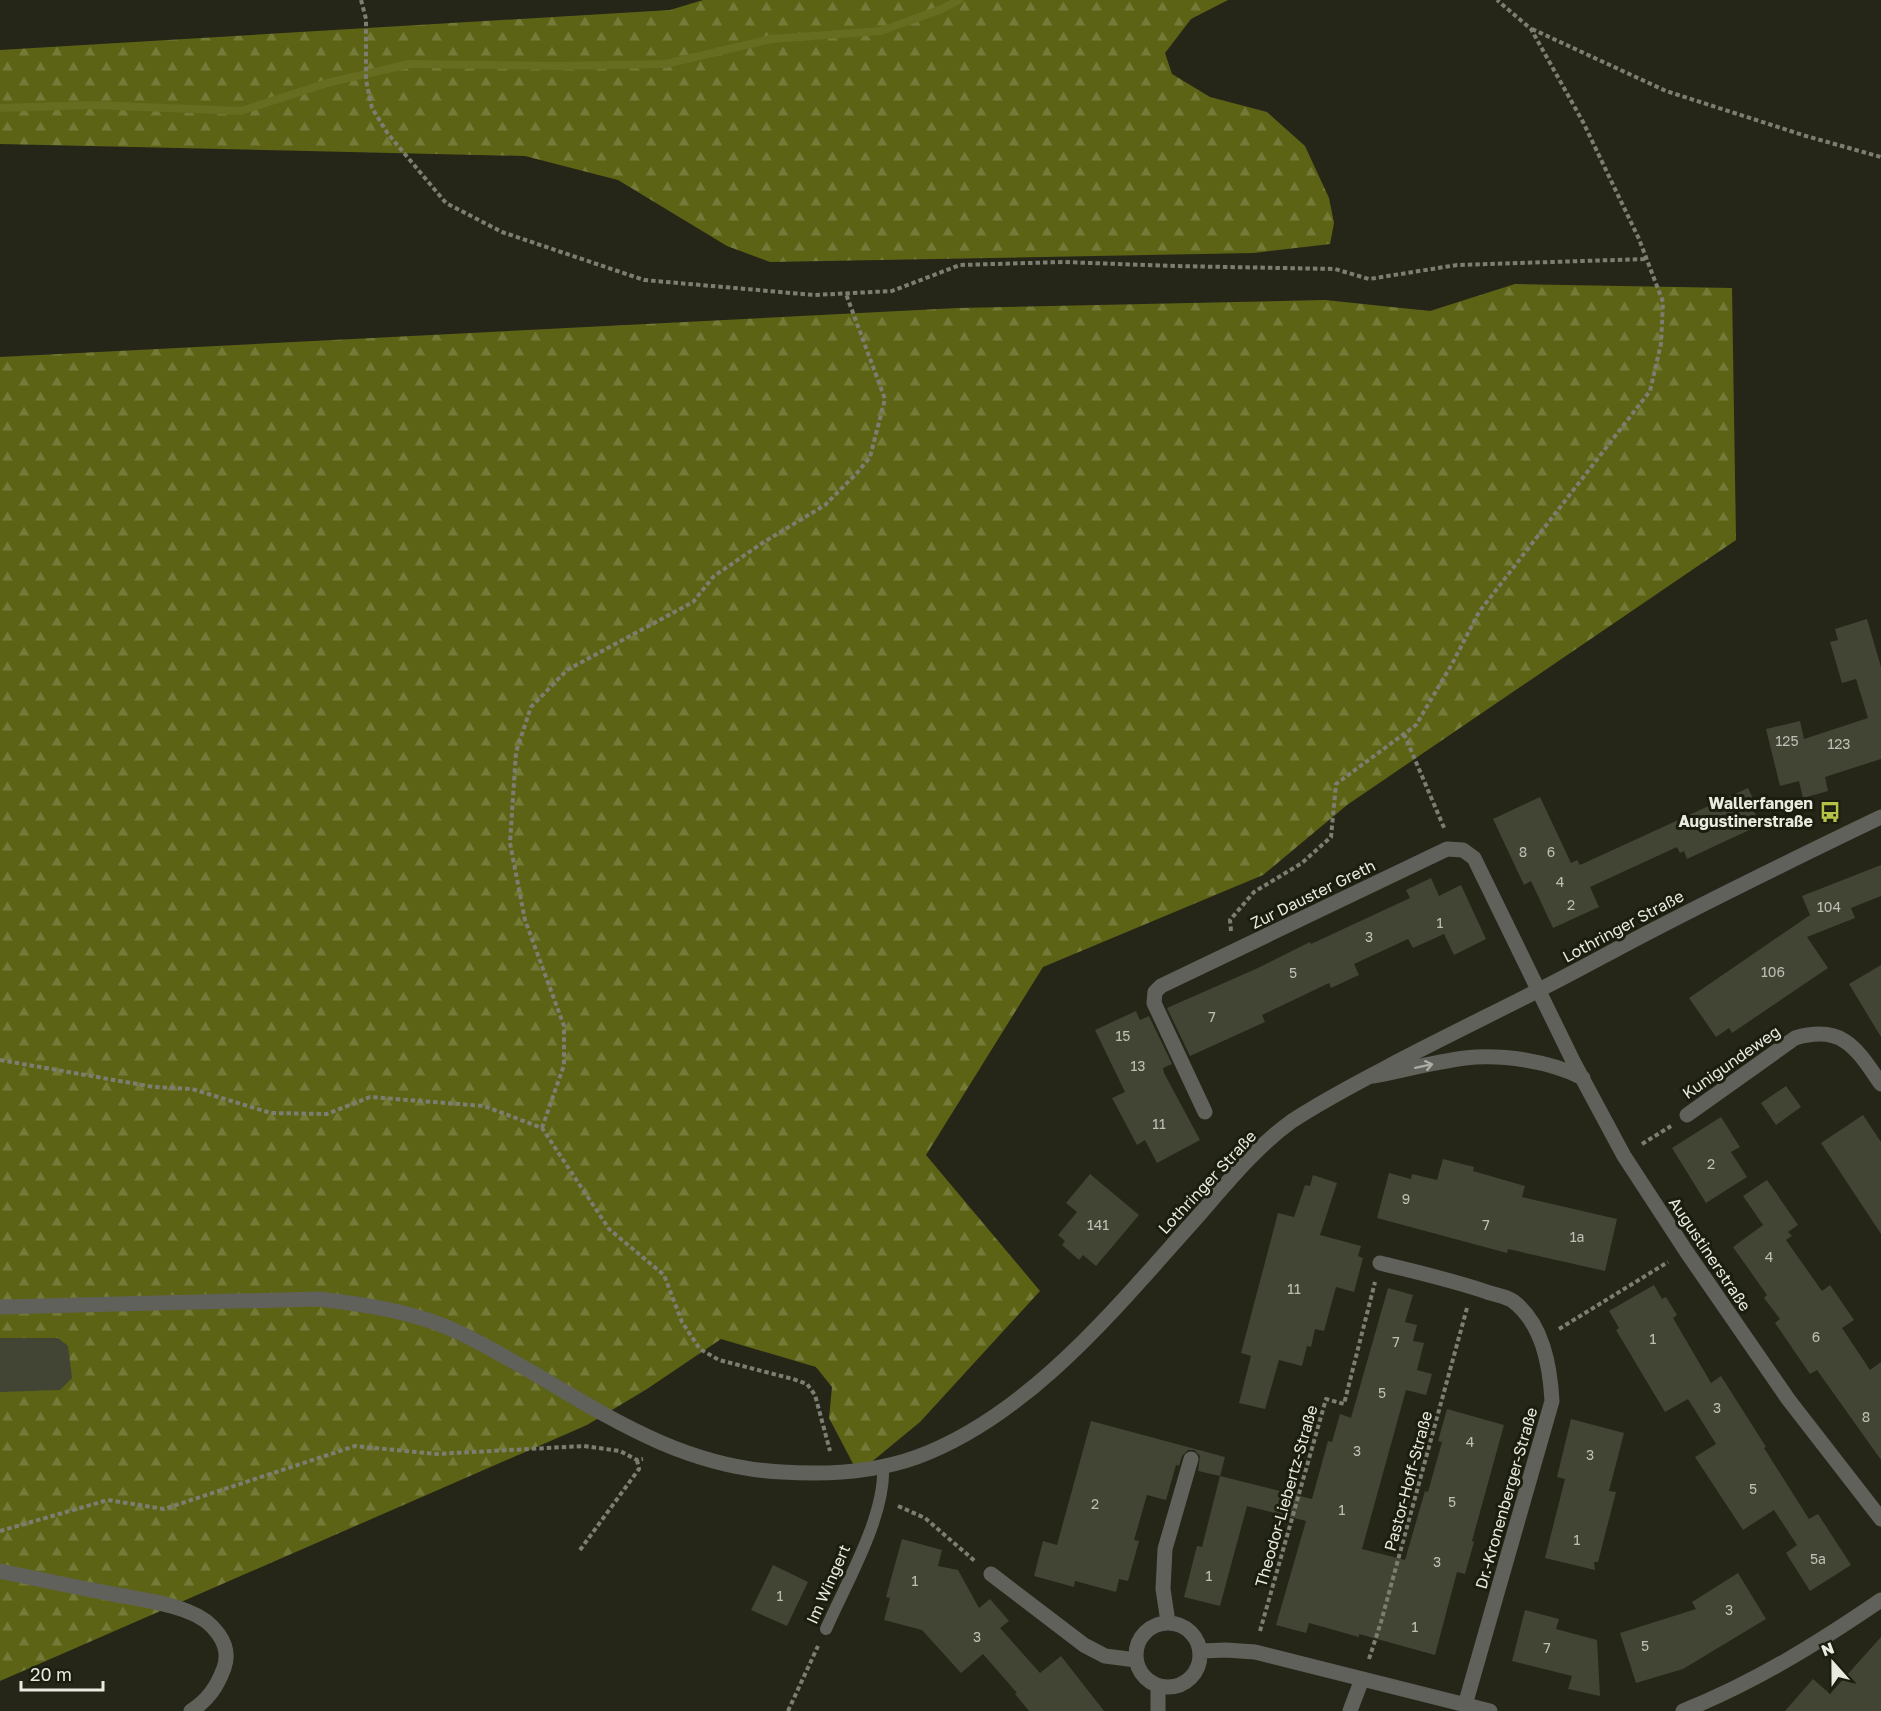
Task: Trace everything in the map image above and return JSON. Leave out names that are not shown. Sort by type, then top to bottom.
[{"type":"street","name":"Lothringer Straße","points":[[0,1307],[320,1299],[364,1305],[410,1315],[457,1332],[573,1398],[659,1443],[743,1468],[782,1472],[836,1472],[883,1466],[916,1457],[959,1437],[991,1418],[1027,1391],[1068,1355],[1138,1283],[1255,1152],[1292,1121],[1366,1078],[1477,1020],[1881,817]]},
{"type":"street","name":"Zur Dauster Greth","points":[[1205,1112],[1154,1003],[1155,992],[1161,986],[1448,849]]},
{"type":"street","points":[[1448,849],[1463,850],[1474,858],[1540,990]]},
{"type":"street","name":"Augustinerstraße","points":[[1540,990],[1582,1078],[1624,1156],[1788,1399],[1881,1519]]},
{"type":"street","name":"Kunigundeweg","points":[[1687,1115],[1795,1038],[1811,1034],[1842,1038],[1859,1053],[1881,1084]]},
{"type":"street","points":[[1366,1078],[1467,1058],[1546,1064],[1567,1070],[1582,1078]]},
{"type":"street","name":"Dr.-Kronenberger-Straße","points":[[1380,1263],[1473,1287],[1511,1300],[1527,1315],[1540,1340],[1550,1368],[1552,1401],[1465,1705]]},
{"type":"street","points":[[1168,1622],[1163,1589],[1164,1559],[1191,1459]]},
{"type":"street","points":[[0,1571],[150,1601],[190,1612],[212,1625],[224,1643],[226,1663],[218,1685],[203,1703],[191,1711]]},
{"type":"street","points":[[990,1574],[1084,1645],[1105,1656],[1136,1660]]},
{"type":"street","points":[[1683,1711],[1720,1696],[1788,1660],[1881,1600]]},
{"type":"street","points":[[1168,1622],[1184,1626],[1195,1636],[1201,1651],[1198,1668],[1188,1680],[1174,1687],[1158,1686],[1148,1680],[1140,1671],[1136,1660],[1136,1646],[1143,1634],[1154,1625],[1168,1622]]},
{"type":"street","points":[[1201,1651],[1255,1652],[1490,1711]]},
{"type":"street","points":[[1350,1711],[1362,1679]]},
{"type":"street","points":[[1158,1686],[1158,1711]]},
{"type":"lane","name":"Im Wingert","points":[[826,1629],[869,1534],[881,1498],[884,1481],[883,1466]]},
{"type":"path","points":[[361,0],[366,19],[366,80],[372,108],[388,134],[446,204],[502,232],[644,280],[814,295],[892,291],[960,265],[1063,262],[1335,268],[1369,279],[1457,265],[1646,259]]},
{"type":"path","points":[[1497,0],[1531,29],[1666,91],[1806,136],[1881,157]]},
{"type":"path","points":[[1233,952],[1230,920],[1254,892],[1302,863],[1331,837],[1336,784],[1416,725],[1479,612],[1650,391],[1661,344],[1663,302],[1639,239],[1583,122],[1531,29]]},
{"type":"path","points":[[542,1128],[564,1065],[564,1026],[525,920],[510,843],[516,752],[531,707],[567,670],[693,602],[714,576],[825,505],[870,457],[885,399],[846,294]]},
{"type":"path","points":[[1404,734],[1445,828],[1448,849]]},
{"type":"path","points":[[0,1060],[154,1087],[192,1089],[271,1113],[327,1114],[370,1097],[484,1106],[542,1128],[609,1229],[664,1275],[682,1322],[700,1349],[719,1360],[807,1384],[814,1395],[836,1472]]},
{"type":"path","points":[[1624,1156],[1687,1115]]},
{"type":"path","points":[[1540,1340],[1686,1251]]},
{"type":"path","name":"Theodor-Liebertz-Straße","points":[[1255,1652],[1326,1399],[1344,1404],[1380,1263]]},
{"type":"path","name":"Pastor-Hoff-Straße","points":[[1362,1679],[1381,1622],[1473,1287]]},
{"type":"path","points":[[0,1531],[108,1500],[164,1509],[355,1446],[436,1454],[584,1446],[620,1451],[637,1460],[648,1457],[659,1443]]},
{"type":"path","points":[[580,1550],[639,1469],[637,1460]]},
{"type":"path","points":[[881,1498],[925,1518],[990,1574]]},
{"type":"path","name":"Im Wingert","points":[[788,1711],[826,1629]]},
{"type":"green space","points":[[703,0],[1228,0],[1191,19],[1165,53],[1172,74],[1210,97],[1267,112],[1305,146],[1329,198],[1334,223],[1330,244],[1254,253],[770,262],[727,246],[618,180],[525,156],[0,144],[0,50],[670,10]]},
{"type":"green space","points":[[1515,284],[1732,288],[1736,540],[1347,805],[1263,875],[1043,967],[926,1155],[1040,1291],[920,1422],[858,1473],[829,1418],[832,1387],[816,1367],[721,1339],[647,1389],[587,1425],[0,1681],[0,357],[958,308],[1325,300],[1430,311]]},
{"type":"building","points":[[1867,619],[1881,667],[1881,759],[1825,777],[1828,791],[1803,798],[1799,781],[1780,786],[1766,729],[1800,721],[1804,739],[1868,718],[1856,679],[1842,683],[1830,642],[1838,640],[1835,629]]},
{"type":"building","points":[[1748,788],[1757,807],[1753,809],[1760,825],[1687,859],[1684,851],[1680,853],[1677,847],[1590,887],[1599,907],[1553,928],[1531,881],[1524,885],[1493,819],[1540,797],[1571,863],[1577,860],[1580,865]]},
{"type":"building","points":[[1881,865],[1881,896],[1851,908],[1855,918],[1807,937],[1828,968],[1732,1033],[1729,1028],[1716,1037],[1689,998],[1810,915],[1802,896]]},
{"type":"building","points":[[1431,878],[1439,896],[1461,885],[1486,939],[1454,955],[1444,934],[1413,948],[1408,939],[1354,964],[1359,975],[1331,988],[1329,983],[1262,1015],[1265,1022],[1190,1056],[1167,1008],[1410,898],[1406,890]]},
{"type":"building","points":[[1881,965],[1881,1037],[1849,984]]},
{"type":"building","points":[[1136,1011],[1140,1020],[1149,1016],[1172,1064],[1163,1068],[1164,1073],[1200,1140],[1157,1163],[1145,1140],[1137,1145],[1112,1098],[1125,1092],[1095,1030]]},
{"type":"building","points":[[1786,1086],[1801,1107],[1776,1125],[1761,1103]]},
{"type":"building","points":[[1863,1115],[1881,1142],[1881,1234],[1821,1143]]},
{"type":"building","points":[[1721,1117],[1740,1147],[1731,1152],[1747,1177],[1706,1203],[1672,1148]]},
{"type":"building","points":[[1443,1159],[1474,1167],[1473,1171],[1525,1186],[1522,1197],[1617,1219],[1605,1271],[1508,1249],[1507,1253],[1377,1218],[1389,1173],[1411,1179],[1412,1174],[1437,1180]]},
{"type":"building","points":[[1090,1174],[1139,1215],[1096,1266],[1083,1255],[1079,1260],[1062,1245],[1065,1241],[1058,1235],[1077,1212],[1066,1203]]},
{"type":"building","points":[[1313,1175],[1337,1183],[1320,1235],[1361,1246],[1358,1256],[1363,1258],[1354,1292],[1336,1287],[1324,1331],[1315,1329],[1311,1347],[1307,1346],[1302,1366],[1279,1360],[1265,1409],[1239,1403],[1251,1356],[1241,1353],[1278,1213],[1294,1217],[1305,1185],[1310,1186]]},
{"type":"building","points":[[1767,1180],[1798,1225],[1788,1232],[1792,1236],[1786,1240],[1822,1291],[1830,1285],[1854,1320],[1842,1328],[1870,1370],[1881,1362],[1881,1460],[1817,1370],[1810,1374],[1775,1323],[1780,1319],[1764,1298],[1767,1295],[1733,1247],[1763,1225],[1743,1196]]},
{"type":"building","points":[[1654,1285],[1662,1299],[1666,1297],[1677,1315],[1673,1318],[1711,1383],[1721,1376],[1809,1519],[1818,1514],[1851,1565],[1810,1591],[1786,1553],[1797,1545],[1774,1510],[1743,1530],[1695,1457],[1716,1444],[1688,1399],[1665,1412],[1616,1330],[1619,1328],[1609,1311]]},
{"type":"building","points":[[1388,1288],[1413,1295],[1405,1322],[1417,1325],[1413,1341],[1424,1343],[1417,1370],[1432,1374],[1426,1395],[1406,1390],[1362,1549],[1405,1560],[1442,1442],[1438,1441],[1447,1409],[1504,1425],[1465,1574],[1457,1572],[1435,1655],[1309,1623],[1306,1633],[1276,1625],[1306,1521],[1247,1506],[1220,1606],[1184,1597],[1197,1546],[1202,1547],[1220,1476],[1312,1499],[1328,1441],[1332,1442],[1340,1414],[1351,1418]]},
{"type":"building","points":[[0,1338],[58,1338],[68,1346],[72,1378],[60,1390],[0,1392]]},
{"type":"building","points":[[1571,1419],[1624,1433],[1609,1491],[1616,1492],[1598,1562],[1594,1562],[1595,1570],[1545,1558],[1565,1479],[1557,1477]]},
{"type":"building","points":[[1091,1421],[1225,1457],[1220,1476],[1198,1471],[1200,1456],[1194,1450],[1188,1450],[1182,1456],[1179,1466],[1176,1465],[1166,1500],[1147,1495],[1134,1540],[1139,1541],[1128,1581],[1119,1579],[1116,1592],[1075,1581],[1074,1587],[1034,1576],[1043,1541],[1057,1545]]},
{"type":"building","points":[[902,1539],[942,1550],[938,1566],[958,1570],[979,1608],[990,1599],[1009,1621],[1000,1628],[1040,1673],[1061,1656],[1104,1711],[1029,1711],[1015,1694],[1017,1693],[983,1654],[961,1673],[922,1630],[884,1620],[890,1598],[886,1597]]},
{"type":"building","points":[[773,1565],[808,1582],[787,1626],[751,1610]]},
{"type":"building","points":[[1738,1573],[1766,1619],[1683,1669],[1636,1683],[1620,1633],[1696,1609],[1692,1602]]},
{"type":"building","points":[[1525,1610],[1559,1619],[1556,1629],[1597,1640],[1600,1696],[1568,1689],[1572,1676],[1512,1661]]},
{"type":"building","points":[[1881,1637],[1881,1711],[1785,1711],[1813,1679],[1830,1694]]},
{"type":"waterway","points":[[0,108],[92,105],[241,111],[327,83],[409,64],[558,66],[666,64],[771,39],[881,31],[942,9],[959,0]]},
{"type":"place","name":"Wallerfangen Augustinerstraße","points":[[1830,812]]}]
